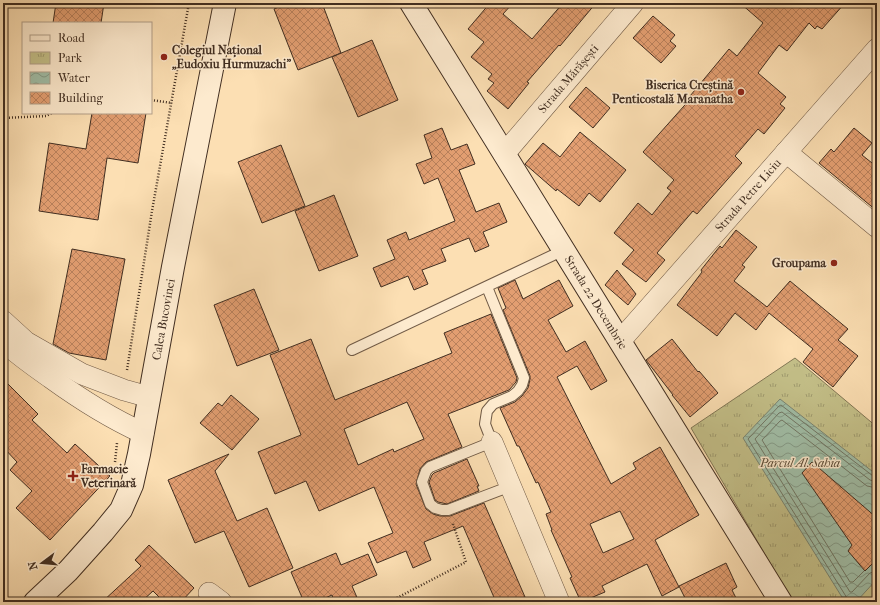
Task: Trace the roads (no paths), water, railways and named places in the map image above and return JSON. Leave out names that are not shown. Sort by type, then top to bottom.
[{"type":"street","name":"Calea Bucovinei","points":[[35,602],[68,571],[121,510],[132,485],[225,3]]},
{"type":"street","name":"Strada 22 Decembrie","points":[[411,3],[781,602]]},
{"type":"street","name":"Strada Mărășești","points":[[504,154],[633,3]]},
{"type":"street","name":"Strada Petre Liciu","points":[[620,341],[877,49]]},
{"type":"street","points":[[786,152],[877,227]]},
{"type":"street","points":[[3,321],[26,342],[82,374],[124,390],[149,397]]},
{"type":"street","points":[[3,341],[18,355],[73,394],[119,422],[143,433]]},
{"type":"street","points":[[492,442],[559,602]]},
{"type":"lane","points":[[352,350],[564,250]]},
{"type":"lane","points":[[487,287],[524,378],[522,386],[512,396],[493,404],[487,412],[485,424],[492,442],[430,466],[426,470],[422,482],[430,504],[436,508],[448,510],[510,486]]},
{"type":"water","points":[[780,399],[877,475],[877,579],[856,602],[845,602],[743,438]]},
{"type":"place","name":"Colegiul Național „Eudoxiu Hurmuzachi”","points":[[164,57]]},
{"type":"place","name":"Biserica Creștină Penticostală Maranatha","points":[[741,92]]},
{"type":"place","name":"Groupama","points":[[834,263]]},
{"type":"place","name":"Farmacie Veterinară","points":[[73,476]]},
{"type":"park label","name":"Parcul Al. Sahia","points":[[800,463]]}]
